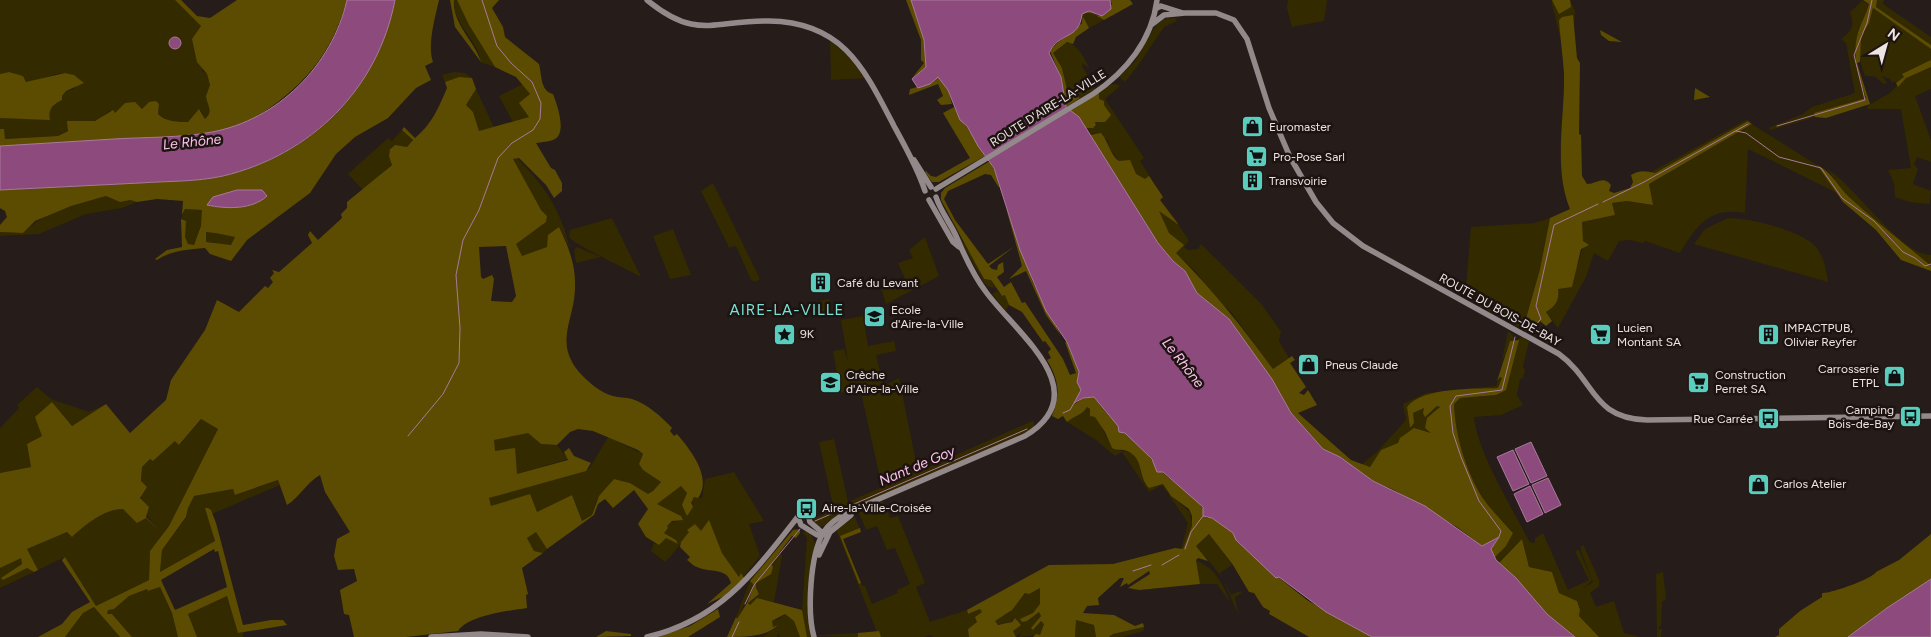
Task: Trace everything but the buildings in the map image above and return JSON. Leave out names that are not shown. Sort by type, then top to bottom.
[{"type":"main road","points":[[647,0],[670,17],[695,26],[714,27],[752,22],[783,22],[802,25],[829,37],[850,53],[863,68],[907,150],[925,191],[925,196],[959,247]]},
{"type":"main road","name":"ROUTE DU BOIS-DE-BAY","points":[[1160,8],[1185,13],[1221,14],[1231,18],[1240,26],[1247,39],[1269,108],[1290,156],[1316,202],[1341,230],[1363,246],[1559,354],[1576,370],[1599,402],[1612,412],[1630,419],[1647,420],[1930,415]]},
{"type":"main road","name":"ROUTE D'AIRE-LA-VILLE","points":[[925,191],[982,162],[1102,88],[1124,69],[1141,45],[1160,8]]},
{"type":"main road","points":[[814,637],[811,613],[812,584],[825,535],[837,519],[1025,436],[1038,427],[1052,409],[1055,389],[1046,363],[986,292],[959,247],[933,188],[907,150]]},
{"type":"main road","points":[[929,200],[936,197]]},
{"type":"main road","points":[[648,637],[685,624],[717,606],[750,576],[798,517],[801,514],[807,513],[810,517],[805,524],[788,531]]},
{"type":"main road","points":[[798,517],[817,535],[825,535]]},
{"type":"main road","points":[[430,637],[480,634],[528,637]]},
{"type":"shaded area","points":[[0,0],[175,0],[201,26],[199,31],[202,71],[207,74],[210,85],[206,96],[210,111],[208,116],[205,119],[201,110],[189,121],[177,122],[158,114],[159,104],[149,102],[142,109],[125,103],[115,113],[109,111],[99,120],[79,123],[58,136],[4,139],[4,129],[0,129],[0,118],[50,119],[52,107],[62,100],[62,96],[66,91],[74,89],[80,80],[73,75],[60,74],[26,82],[23,76],[9,72],[0,74]]},
{"type":"shaded area","points":[[175,0],[181,0],[197,16],[210,18],[237,0],[347,0],[331,41],[309,74],[280,101],[238,127],[188,136],[0,146],[0,129],[4,129],[5,139],[58,136],[68,131],[67,121],[95,121],[113,110],[115,113],[125,103],[135,102],[142,109],[149,102],[156,101],[159,104],[158,114],[165,119],[176,122],[188,122],[199,109],[205,119],[210,111],[206,96],[210,85],[207,74],[197,62],[192,39],[201,26]]},
{"type":"shaded area","points":[[395,0],[439,0],[431,40],[433,62],[425,66],[431,80],[416,88],[388,118],[355,137],[336,154],[310,193],[247,240],[231,261],[210,254],[205,248],[180,251],[168,254],[157,260],[155,259],[167,250],[182,247],[181,219],[186,221],[185,237],[188,244],[194,245],[201,226],[202,210],[185,209],[182,215],[183,201],[157,199],[120,202],[106,196],[71,206],[35,221],[23,233],[0,232],[0,225],[7,217],[5,211],[0,208],[0,190],[202,179],[223,176],[256,166],[285,152],[312,135],[336,114],[356,90],[372,63],[386,33]],"holes":[[[206,232],[221,234],[235,237],[231,245],[206,242]]]},
{"type":"shaded area","points":[[450,0],[454,0],[454,9],[460,25],[481,62],[455,27]]},
{"type":"shaded area","points":[[454,0],[457,0],[469,25],[495,67],[480,62],[477,49],[458,17]]},
{"type":"shaded area","points":[[457,0],[499,0],[492,8],[503,27],[505,37],[539,64],[542,82],[546,90],[553,94],[561,124],[559,135],[555,139],[536,143],[551,168],[555,170],[562,183],[562,191],[554,198],[546,185],[519,158],[513,159],[541,210],[547,216],[546,222],[516,244],[522,256],[547,247],[548,235],[559,227],[569,250],[574,272],[574,301],[566,341],[572,361],[579,372],[599,390],[608,395],[630,398],[659,415],[672,428],[670,431],[674,436],[677,434],[682,440],[698,464],[703,482],[702,490],[698,498],[694,497],[691,503],[693,507],[687,516],[682,505],[687,493],[681,486],[657,504],[681,516],[683,520],[672,521],[664,533],[676,540],[678,544],[666,538],[659,545],[646,537],[638,524],[648,509],[634,490],[613,508],[605,499],[598,504],[594,515],[547,549],[536,532],[527,538],[534,551],[543,553],[522,568],[528,594],[526,595],[527,608],[480,617],[463,626],[458,631],[406,637],[354,637],[349,615],[344,614],[340,590],[357,581],[354,569],[338,570],[334,556],[337,539],[350,532],[325,492],[320,475],[287,505],[278,480],[235,495],[233,489],[194,496],[186,517],[162,550],[160,572],[215,541],[205,508],[208,508],[211,510],[216,523],[243,625],[283,620],[287,625],[238,633],[227,596],[188,614],[197,637],[178,637],[172,613],[160,587],[148,591],[147,589],[129,596],[114,609],[108,610],[107,614],[112,614],[132,637],[120,637],[94,607],[83,613],[65,637],[38,637],[62,624],[72,612],[90,602],[63,562],[62,560],[65,557],[96,606],[149,580],[150,551],[169,526],[218,429],[201,419],[179,445],[175,441],[153,461],[150,459],[142,467],[141,481],[147,487],[140,498],[149,507],[146,517],[161,532],[146,518],[137,523],[123,509],[109,512],[89,523],[72,537],[67,532],[27,549],[38,570],[34,572],[27,568],[3,580],[1,578],[22,564],[21,558],[0,568],[0,473],[31,467],[27,444],[42,436],[35,417],[52,402],[72,426],[106,404],[130,433],[166,400],[171,380],[205,330],[217,300],[239,312],[265,286],[268,288],[273,282],[270,278],[274,273],[272,270],[279,272],[312,243],[308,235],[310,231],[318,240],[342,218],[341,214],[347,208],[347,202],[392,165],[389,156],[390,149],[395,145],[407,147],[413,140],[402,130],[404,127],[415,138],[426,127],[438,108],[447,88],[445,82],[459,77],[472,78],[476,89],[466,105],[473,112],[479,131],[529,117],[519,103],[530,94],[516,77],[495,67],[469,25]],"holes":[[[506,246],[516,296],[512,302],[491,301],[494,279],[492,275],[483,279],[481,277],[479,247]],[[578,429],[593,431],[638,450],[643,454],[639,464],[643,470],[661,482],[648,494],[630,483],[614,479],[599,496],[592,515],[582,521],[572,495],[537,512],[530,494],[491,506],[489,498],[586,471],[591,463],[574,456],[569,448],[564,452],[568,460],[517,474],[515,448],[495,451],[494,440],[528,433],[541,444],[557,445],[570,432]],[[214,549],[215,552],[218,551],[227,587],[175,610],[161,580]]]},
{"type":"shaded area","points":[[906,0],[911,0],[924,40],[926,67],[912,78],[924,63],[921,60],[921,40]]},
{"type":"shaded area","points":[[1110,0],[1130,0],[1133,4],[1104,20],[1090,13],[1084,14],[1088,11],[1098,16],[1112,4]]},
{"type":"shaded area","points":[[1288,0],[1327,0],[1324,21],[1292,27],[1287,8]]},
{"type":"shaded area","points":[[1551,0],[1553,2],[1570,0],[1575,11],[1574,26],[1560,29],[1560,37]]},
{"type":"shaded area","points":[[1552,0],[1570,0],[1571,7],[1559,14]]},
{"type":"shaded area","points":[[1859,0],[1869,4],[1855,48],[1857,68],[1866,98],[1814,113],[1815,117],[1771,130],[1768,128],[1803,114],[1812,107],[1855,93],[1846,43],[1841,39],[1848,33],[1851,27],[1850,12],[1861,2]]},
{"type":"shaded area","points":[[1863,0],[1877,0],[1876,7],[1931,45],[1931,49],[1873,8],[1869,23],[1861,36],[1860,62],[1857,63],[1870,104],[1826,118],[1815,117],[1814,113],[1866,98],[1857,66],[1855,50],[1858,33],[1869,4]]},
{"type":"shaded area","points":[[1877,0],[1884,0],[1883,4],[1931,37],[1931,45],[1876,7]]},
{"type":"shaded area","points":[[1873,8],[1931,49],[1931,60],[1896,83],[1894,81],[1892,83],[1890,79],[1882,76],[1887,83],[1884,84],[1874,76],[1865,76],[1863,71],[1860,60],[1860,43]]},
{"type":"shaded area","points":[[1088,12],[1104,20],[1089,28],[1081,15]]},
{"type":"shaded area","points":[[1573,15],[1577,58],[1580,63],[1579,134],[1581,135],[1582,176],[1587,184],[1603,180],[1611,185],[1609,191],[1614,193],[1630,188],[1633,182],[1631,175],[1643,171],[1655,173],[1748,121],[1752,124],[1649,184],[1653,205],[1627,201],[1612,203],[1615,215],[1582,222],[1583,241],[1589,245],[1581,249],[1572,287],[1558,289],[1556,303],[1546,312],[1552,321],[1546,326],[1540,321],[1531,334],[1523,329],[1540,269],[1550,218],[1570,209],[1562,177],[1561,160],[1564,74],[1559,20],[1562,17]]},
{"type":"shaded area","points":[[1083,17],[1089,28],[1076,37],[1073,44],[1067,42],[1053,53],[1062,68],[1069,98],[1075,95],[1080,98],[1066,107],[1061,77],[1050,51],[1082,23]]},
{"type":"shaded area","points":[[1175,18],[1177,21],[1164,27],[1125,82],[1121,79],[1120,76],[1135,61],[1157,23],[1162,19]]},
{"type":"shaded area","points":[[1600,30],[1622,42],[1609,41],[1601,35]]},
{"type":"shaded area","points":[[830,41],[850,57],[866,78],[831,80]]},
{"type":"shaded area","points":[[1067,42],[1075,46],[1083,56],[1089,68],[1082,63],[1082,66],[1095,89],[1080,98],[1075,95],[1069,98],[1062,68],[1053,53]]},
{"type":"shaded area","points":[[1931,60],[1931,67],[1906,78],[1898,87],[1896,83],[1904,77],[1902,74]]},
{"type":"shaded area","points":[[1931,67],[1931,89],[1915,96],[1931,140],[1931,162],[1917,157],[1914,164],[1918,169],[1913,184],[1931,191],[1930,204],[1909,202],[1895,197],[1894,183],[1888,170],[1911,168],[1901,109],[1868,109],[1867,106],[1890,93],[1905,77]]},
{"type":"shaded area","points":[[9,72],[23,76],[26,82],[65,73],[74,75],[84,83],[66,91],[62,96],[62,100],[52,108],[50,120],[0,118],[0,74]]},
{"type":"shaded area","points":[[454,72],[465,73],[472,78],[459,77],[445,82],[442,75]]},
{"type":"shaded area","points":[[938,77],[948,90],[952,104],[941,105],[937,100],[943,96],[938,84],[909,95],[910,89],[918,88]]},
{"type":"shaded area","points":[[523,84],[530,94],[529,117],[513,122],[499,96]]},
{"type":"shaded area","points":[[1116,84],[1120,86],[1105,99],[1144,158],[1140,161],[1163,197],[1160,200],[1189,240],[1184,247],[1188,250],[1198,249],[1201,244],[1263,306],[1281,332],[1279,341],[1289,358],[1273,369],[1232,313],[1214,297],[1197,273],[1176,253],[1135,175],[1124,161],[1119,161],[1109,148],[1108,140],[1093,133],[1090,135],[1085,128],[1096,126],[1099,92],[1110,85]]},
{"type":"shaded area","points":[[1695,88],[1710,97],[1694,100]]},
{"type":"shaded area","points":[[476,89],[494,127],[479,131],[473,113],[466,105]]},
{"type":"shaded area","points":[[1099,92],[1099,99],[1104,101],[1104,105],[1111,115],[1105,122],[1095,122],[1096,125],[1093,128],[1085,128],[1079,117],[1070,111]]},
{"type":"shaded area","points":[[954,107],[985,156],[939,182],[932,182],[926,171],[931,176],[936,177],[970,158],[943,113]]},
{"type":"shaded area","points":[[1746,120],[1748,121],[1655,173],[1651,172]]},
{"type":"shaded area","points":[[1752,124],[1817,165],[1837,193],[1748,149],[1745,213],[1722,213],[1705,220],[1692,234],[1680,253],[1645,241],[1643,243],[1630,240],[1619,241],[1608,261],[1594,253],[1586,277],[1558,328],[1546,312],[1556,303],[1558,289],[1578,264],[1584,243],[1582,222],[1615,215],[1612,203],[1627,201],[1652,205],[1649,184]]},
{"type":"shaded area","points":[[402,130],[413,140],[407,147],[392,146],[390,149],[392,164],[363,190],[348,174],[388,138],[392,141]]},
{"type":"shaded area","points":[[1101,133],[1111,152],[1119,161],[1130,160],[1136,174],[1145,179],[1149,176],[1163,197],[1160,200],[1179,225],[1159,211],[1169,233],[1184,245],[1176,253],[1227,309],[1273,369],[1292,356],[1295,360],[1290,363],[1306,387],[1299,393],[1304,395],[1308,390],[1317,405],[1298,413],[1351,460],[1370,467],[1381,450],[1398,443],[1400,438],[1414,428],[1431,433],[1425,428],[1427,418],[1440,407],[1437,406],[1425,417],[1423,413],[1424,408],[1413,413],[1414,423],[1410,428],[1407,407],[1414,400],[1436,392],[1449,390],[1498,388],[1502,378],[1500,377],[1497,381],[1510,341],[1519,340],[1506,390],[1496,395],[1460,398],[1454,404],[1459,440],[1466,464],[1476,487],[1485,502],[1513,533],[1506,546],[1494,558],[1491,549],[1499,537],[1482,546],[1457,527],[1394,490],[1373,481],[1340,457],[1323,449],[1291,413],[1272,379],[1229,319],[1197,293],[1185,271],[1173,261],[1158,243],[1090,135]]},
{"type":"shaded area","points":[[517,158],[551,199],[562,222],[570,249],[559,227],[547,247],[522,257],[515,244],[546,222],[547,216],[541,210],[512,159]]},
{"type":"shaded area","points":[[990,161],[998,178],[999,188],[991,175],[985,174],[948,191],[944,199],[955,220],[988,264],[1015,246],[989,266],[997,270],[998,265],[1003,262],[1004,272],[997,277],[1004,287],[1011,282],[1022,303],[1025,302],[1063,359],[1070,375],[1076,373],[1065,342],[1067,342],[1079,372],[1077,382],[1081,389],[1075,404],[1083,398],[1094,397],[1115,422],[1145,451],[1159,469],[1199,503],[1206,518],[1212,518],[1233,532],[1278,577],[1307,600],[1372,637],[1309,637],[1269,614],[1270,611],[1263,607],[1254,593],[1249,592],[1233,565],[1209,534],[1196,546],[1208,561],[1198,558],[1196,560],[1200,584],[1139,590],[1128,588],[1150,574],[1149,571],[1128,585],[1127,583],[1120,587],[1124,578],[1120,578],[1098,598],[1099,605],[1087,606],[1083,613],[1114,615],[1135,626],[1143,623],[1144,627],[1113,634],[1109,637],[1096,637],[1094,625],[1076,620],[1075,637],[1033,637],[1036,634],[1040,635],[1044,624],[1041,621],[1033,630],[1031,628],[1041,616],[1039,612],[1027,621],[1022,622],[1020,619],[1033,613],[1040,604],[1040,588],[1029,594],[1025,593],[1012,610],[995,621],[998,625],[1012,622],[1015,618],[1021,625],[1013,631],[1016,637],[969,637],[968,629],[977,622],[975,617],[982,612],[980,609],[968,614],[967,610],[1049,565],[1113,564],[1175,548],[1183,549],[1192,526],[1192,516],[1189,509],[1171,496],[1163,484],[1149,488],[1143,478],[1139,463],[1133,454],[1125,450],[1112,448],[1105,432],[1095,417],[1090,416],[1090,409],[1087,407],[1083,412],[1067,422],[1063,416],[1058,419],[1052,416],[1058,394],[1054,374],[1047,360],[1051,358],[1048,352],[1051,349],[1045,341],[1043,342],[1022,312],[1009,305],[1005,295],[1002,296],[991,280],[984,279],[941,200],[941,193],[945,188]]},
{"type":"shaded area","points":[[1817,165],[1827,172],[1860,207],[1931,266],[1931,271],[1901,260],[1876,230],[1843,202]]},
{"type":"shaded area","points":[[1827,169],[1838,177],[1905,244],[1919,252],[1931,255],[1931,266],[1878,224],[1848,197]]},
{"type":"shaded area","points":[[713,183],[760,279],[755,282],[751,280],[736,246],[730,247],[730,249],[701,191]]},
{"type":"shaded area","points":[[106,196],[120,202],[130,200],[137,202],[122,208],[86,214],[39,234],[0,236],[0,232],[23,233],[32,225],[51,214],[73,205]]},
{"type":"shaded area","points":[[1006,208],[1033,283],[1061,336],[1046,315],[1026,271],[1009,279],[1022,266]]},
{"type":"shaded area","points":[[185,209],[203,210],[201,226],[194,245],[188,244],[185,237],[186,221],[181,219]]},
{"type":"shaded area","points":[[612,218],[641,277],[590,251],[569,237],[570,230]]},
{"type":"shaded area","points":[[1550,218],[1540,269],[1523,329],[1465,298],[1471,227],[1535,223]]},
{"type":"shaded area","points":[[1728,218],[1749,220],[1774,226],[1808,240],[1815,246],[1823,258],[1828,282],[1694,244],[1705,229]]},
{"type":"shaded area","points":[[205,224],[235,237],[231,245],[206,242]]},
{"type":"shaded area","points":[[673,229],[691,275],[670,279],[653,236]]},
{"type":"shaded area","points":[[958,235],[973,256],[983,279],[991,280],[995,288],[989,287],[984,283]]},
{"type":"shaded area","points":[[925,237],[939,276],[886,304],[881,288],[895,281],[899,287],[907,283],[898,263],[913,258],[909,250]]},
{"type":"shaded area","points":[[577,247],[601,257],[576,263],[574,250]]},
{"type":"shaded area","points":[[997,291],[1002,296],[1005,294],[1010,302],[1006,311],[992,294]]},
{"type":"shaded area","points":[[829,299],[832,314],[815,316],[817,313],[815,302]]},
{"type":"shaded area","points":[[863,316],[868,346],[894,341],[896,351],[876,355],[883,384],[844,393],[840,391],[833,351],[844,349],[848,361],[841,320]]},
{"type":"shaded area","points":[[1508,331],[1513,335],[1514,340],[1510,341],[1501,365]]},
{"type":"shaded area","points":[[1522,337],[1529,341],[1523,367],[1525,370],[1523,378],[1520,379],[1517,395],[1523,405],[1501,415],[1474,417],[1481,446],[1528,539],[1531,543],[1535,542],[1535,538],[1543,533],[1568,590],[1589,580],[1575,551],[1579,550],[1592,580],[1584,588],[1593,582],[1581,551],[1581,546],[1584,546],[1599,580],[1599,586],[1590,593],[1596,607],[1614,601],[1624,633],[1640,637],[1599,637],[1579,616],[1580,610],[1577,601],[1559,593],[1552,572],[1529,567],[1522,539],[1499,563],[1494,558],[1506,546],[1513,532],[1485,502],[1476,487],[1466,464],[1459,440],[1454,404],[1460,398],[1496,395],[1513,361],[1518,339]]},
{"type":"shaded area","points":[[1500,376],[1502,378],[1498,388],[1451,392],[1407,407],[1410,428],[1413,413],[1423,408],[1432,411],[1437,406],[1440,407],[1428,420],[1425,428],[1432,433],[1414,428],[1399,443],[1381,450],[1370,467],[1361,465],[1377,452],[1406,420],[1403,404],[1426,393],[1496,386]]},
{"type":"shaded area","points":[[899,378],[918,472],[1030,422],[1034,421],[1034,427],[1024,434],[820,527],[815,523],[814,518],[834,510],[819,442],[834,439],[848,502],[882,487],[861,392],[884,386]]},
{"type":"shaded area","points":[[37,387],[51,399],[89,412],[106,404],[72,426],[52,402],[42,436],[27,444],[31,467],[0,473],[0,428],[19,408],[17,405]]},
{"type":"shaded area","points":[[1087,407],[1096,416],[1115,450],[1134,455],[1138,459],[1144,482],[1149,488],[1163,484],[1168,493],[1190,512],[1192,526],[1183,549],[1181,549],[1188,523],[1162,485],[1149,492],[1122,452],[1115,456],[1096,440],[1067,422]]},
{"type":"shaded area","points":[[201,419],[218,429],[169,526],[150,551],[149,580],[96,606],[65,557],[38,570],[27,549],[67,532],[72,537],[89,523],[109,512],[123,509],[133,518],[146,517],[161,531],[144,509],[141,494],[142,467],[150,459],[153,461],[175,441],[180,445]]},
{"type":"shaded area","points":[[528,433],[541,444],[557,445],[568,459],[517,474],[494,451],[494,440]]},
{"type":"shaded area","points":[[608,437],[643,454],[639,464],[643,470],[661,482],[653,491],[648,494],[630,483],[614,479],[596,502],[592,515],[582,521],[572,495],[537,512],[491,507],[489,498],[589,469]]},
{"type":"shaded area","points":[[734,472],[764,521],[749,524],[760,556],[743,577],[741,574],[739,577],[722,553],[709,521],[701,532],[689,532],[665,562],[651,551],[654,543],[659,545],[666,538],[678,544],[676,540],[664,533],[668,524],[677,521],[681,516],[656,504],[681,486],[687,493],[684,509],[687,515],[694,497],[702,498],[705,479]]},
{"type":"shaded area","points":[[279,480],[280,485],[212,514],[211,510],[215,541],[160,573],[162,550],[186,518],[188,508],[194,496],[233,489],[236,495]]},
{"type":"shaded area","points":[[883,501],[890,518],[898,516],[925,583],[916,587],[930,622],[967,610],[968,614],[980,609],[982,612],[978,622],[968,629],[969,637],[933,637],[931,635],[924,637],[881,637],[879,632],[877,632],[836,529],[855,517],[861,532],[843,539],[862,586],[865,586],[872,604],[898,593],[897,590],[910,584],[895,548],[887,550],[877,526],[866,530],[859,513]]},
{"type":"shaded area","points":[[709,520],[722,553],[739,577],[741,573],[744,578],[724,596],[707,604],[731,583],[729,578],[722,572],[694,566],[687,560],[690,557],[680,547],[681,542],[689,532],[687,530],[695,524],[701,531]]},
{"type":"shaded area","points":[[860,528],[861,532],[843,539],[861,583],[859,584],[840,536]]},
{"type":"shaded area","points":[[800,529],[800,533],[796,538],[792,536],[771,564],[773,567],[771,574],[756,583],[759,594],[748,603],[750,605],[757,598],[802,610],[807,637],[800,637],[794,621],[785,614],[772,621],[773,627],[778,625],[768,632],[748,636],[727,637],[736,617],[737,619],[747,603],[754,585],[750,581],[793,530]]},
{"type":"shaded area","points":[[805,531],[810,533],[815,542],[812,564],[812,637],[807,637],[802,610],[807,538],[803,533]]},
{"type":"shaded area","points":[[536,532],[547,549],[543,553],[534,551],[527,538]]},
{"type":"shaded area","points":[[1209,534],[1232,565],[1220,573],[1222,577],[1196,546]]},
{"type":"shaded area","points":[[1931,534],[1931,579],[1848,637],[1775,637],[1779,635],[1779,629],[1800,611],[1822,597],[1822,593],[1827,593],[1868,578],[1899,560]]},
{"type":"shaded area","points":[[1522,539],[1529,567],[1552,572],[1559,593],[1577,601],[1580,610],[1579,616],[1599,637],[1575,637],[1547,614],[1516,578],[1499,563]]},
{"type":"shaded area","points":[[780,553],[782,556],[774,602],[757,598],[750,605],[749,602],[759,594],[756,583]]},
{"type":"shaded area","points":[[21,557],[22,564],[2,578],[3,580],[27,568],[34,572],[0,588],[0,568]]},
{"type":"shaded area","points":[[1196,560],[1209,568],[1218,578],[1231,604],[1217,584],[1200,584]]},
{"type":"shaded area","points":[[1663,572],[1666,599],[1662,602],[1661,626],[1659,627],[1659,629],[1662,629],[1661,637],[1657,637],[1656,574]]},
{"type":"shaded area","points":[[1222,577],[1231,595],[1240,591],[1242,593],[1235,597],[1238,614]]},
{"type":"shaded area","points":[[750,581],[754,585],[737,619],[736,617]]},
{"type":"shaded area","points":[[160,587],[172,613],[178,637],[132,637],[112,614],[107,614],[108,609],[114,609],[129,596],[147,589],[148,591]]},
{"type":"shaded area","points":[[1040,588],[1041,604],[1033,613],[1024,618],[1027,621],[1039,612],[1041,615],[1033,630],[1041,621],[1044,624],[1040,635],[1019,637],[1021,632],[1016,637],[1013,631],[1018,622],[1015,618],[1007,624],[995,624],[994,621],[1008,613],[1026,593]]},
{"type":"shaded area","points":[[227,596],[238,633],[244,632],[243,637],[197,637],[187,614]]},
{"type":"shaded area","points":[[94,607],[120,637],[65,637],[83,613]]},
{"type":"shaded area","points":[[718,609],[720,617],[688,637],[658,637],[690,626]]},
{"type":"shaded area","points":[[785,614],[794,621],[800,637],[780,637],[779,634],[777,637],[763,637],[777,626],[773,627],[771,621],[779,619]]},
{"type":"shaded area","points":[[1076,620],[1094,625],[1096,637],[1075,637]]},
{"type":"shaded area","points":[[1144,627],[1144,631],[1122,637],[1110,637],[1113,634]]},
{"type":"shaded area","points":[[606,631],[631,634],[631,636],[596,637]]},
{"type":"shaded area","points":[[879,631],[881,637],[858,637],[858,633]]},
{"type":"shaded area","points":[[858,633],[858,637],[817,636],[822,635]]},
{"type":"water","name":"Le Rhône","points":[[347,0],[395,0],[386,32],[373,62],[356,89],[336,114],[312,135],[285,152],[255,166],[223,176],[202,179],[0,190],[0,146],[200,134],[236,126],[258,116],[298,86],[315,68],[329,47],[340,24]]},
{"type":"water","name":"Le Rhône","points":[[911,0],[1110,0],[1111,9],[1102,16],[1089,11],[1082,14],[1077,28],[1058,41],[1049,53],[1061,77],[1066,107],[1079,117],[1158,243],[1173,261],[1185,271],[1197,293],[1229,319],[1272,379],[1291,413],[1323,449],[1340,457],[1373,481],[1425,506],[1482,546],[1499,537],[1491,549],[1496,560],[1516,578],[1547,614],[1575,637],[1372,637],[1326,612],[1279,577],[1276,578],[1236,540],[1233,533],[1212,518],[1203,516],[1203,507],[1163,472],[1157,472],[1152,459],[1125,433],[1119,432],[1118,426],[1094,397],[1083,398],[1074,403],[1081,390],[1077,382],[1079,372],[1067,342],[1046,311],[1020,250],[994,168],[978,146],[967,126],[960,120],[948,90],[938,77],[930,84],[918,88],[912,79],[926,67],[924,40]]},
{"type":"water","points":[[173,37],[177,37],[181,43],[177,49],[173,49],[169,45],[169,41]]},
{"type":"water","points":[[237,190],[262,190],[267,196],[261,201],[246,206],[222,207],[207,205],[213,197]]},
{"type":"water","points":[[1531,442],[1547,476],[1531,483],[1515,449]]},
{"type":"water","points":[[1513,450],[1529,484],[1513,491],[1497,457]]},
{"type":"water","points":[[1548,478],[1561,505],[1545,513],[1532,485]]},
{"type":"water","points":[[1530,486],[1543,514],[1527,522],[1514,494]]},
{"type":"water","points":[[1931,579],[1931,637],[1848,637],[1887,608]]},
{"type":"waterway","points":[[408,436],[443,394],[459,363],[460,328],[456,275],[463,240],[479,210],[498,158],[512,143],[533,130],[540,119],[541,103],[532,82],[511,63],[497,46],[482,0]]},
{"type":"waterway","points":[[1777,126],[1865,100],[1854,55],[1867,23],[1872,0]]},
{"type":"waterway","points":[[1603,202],[1644,182],[1748,124]]},
{"type":"waterway","points":[[1736,131],[1746,133],[1779,157],[1821,168],[1842,198],[1874,221],[1903,252],[1925,266],[1931,264]]},
{"type":"waterway","points":[[1531,330],[1541,319],[1536,306],[1554,225],[1598,204]]},
{"type":"waterway","points":[[1499,537],[1501,531],[1479,501],[1461,457],[1453,433],[1450,406],[1456,396],[1502,390],[1515,337]]},
{"type":"waterway","points":[[1063,413],[1070,410],[1074,403]]},
{"type":"waterway","name":"Nant de Goy","points":[[815,521],[1027,429]]},
{"type":"waterway","points":[[1185,549],[1191,532],[1203,516]]},
{"type":"waterway","name":"Nant de Goy","points":[[745,604],[754,585],[800,529]]},
{"type":"waterway","points":[[1162,565],[1179,555]]},
{"type":"waterway","points":[[1133,571],[1151,565]]},
{"type":"waterway","name":"Nant de Goy","points":[[732,637],[739,622]]},
{"type":"place","name":"Euromaster","points":[[1253,127]]},
{"type":"place","name":"Pro-Pose Sarl","points":[[1257,157]]},
{"type":"place","name":"Transvoirie","points":[[1253,181]]},
{"type":"place","name":"Café du Levant","points":[[821,283]]},
{"type":"place","name":"Ecole d'Aire-la-Ville","points":[[875,317]]},
{"type":"place","name":"9K","points":[[784,334]]},
{"type":"place","name":"Lucien Montant SA","points":[[1601,335]]},
{"type":"place","name":"IMPACTPUB, Olivier Reyfer","points":[[1768,335]]},
{"type":"place","name":"Pneus Claude","points":[[1309,365]]},
{"type":"place","name":"Carrosserie ETPL","points":[[1895,376]]},
{"type":"place","name":"Crèche d'Aire-la-Ville","points":[[830,382]]},
{"type":"place","name":"Construction Perret SA","points":[[1699,382]]},
{"type":"place","name":"Camping Bois-de-Bay","points":[[1910,417]]},
{"type":"place","name":"Rue Carrée","points":[[1769,419]]},
{"type":"place","name":"Carlos Atelier","points":[[1758,484]]},
{"type":"place","name":"Aire-la-Ville-Croisée","points":[[806,508]]},
{"type":"district","name":"AIRE-LA-VILLE","points":[[787,310]]}]
